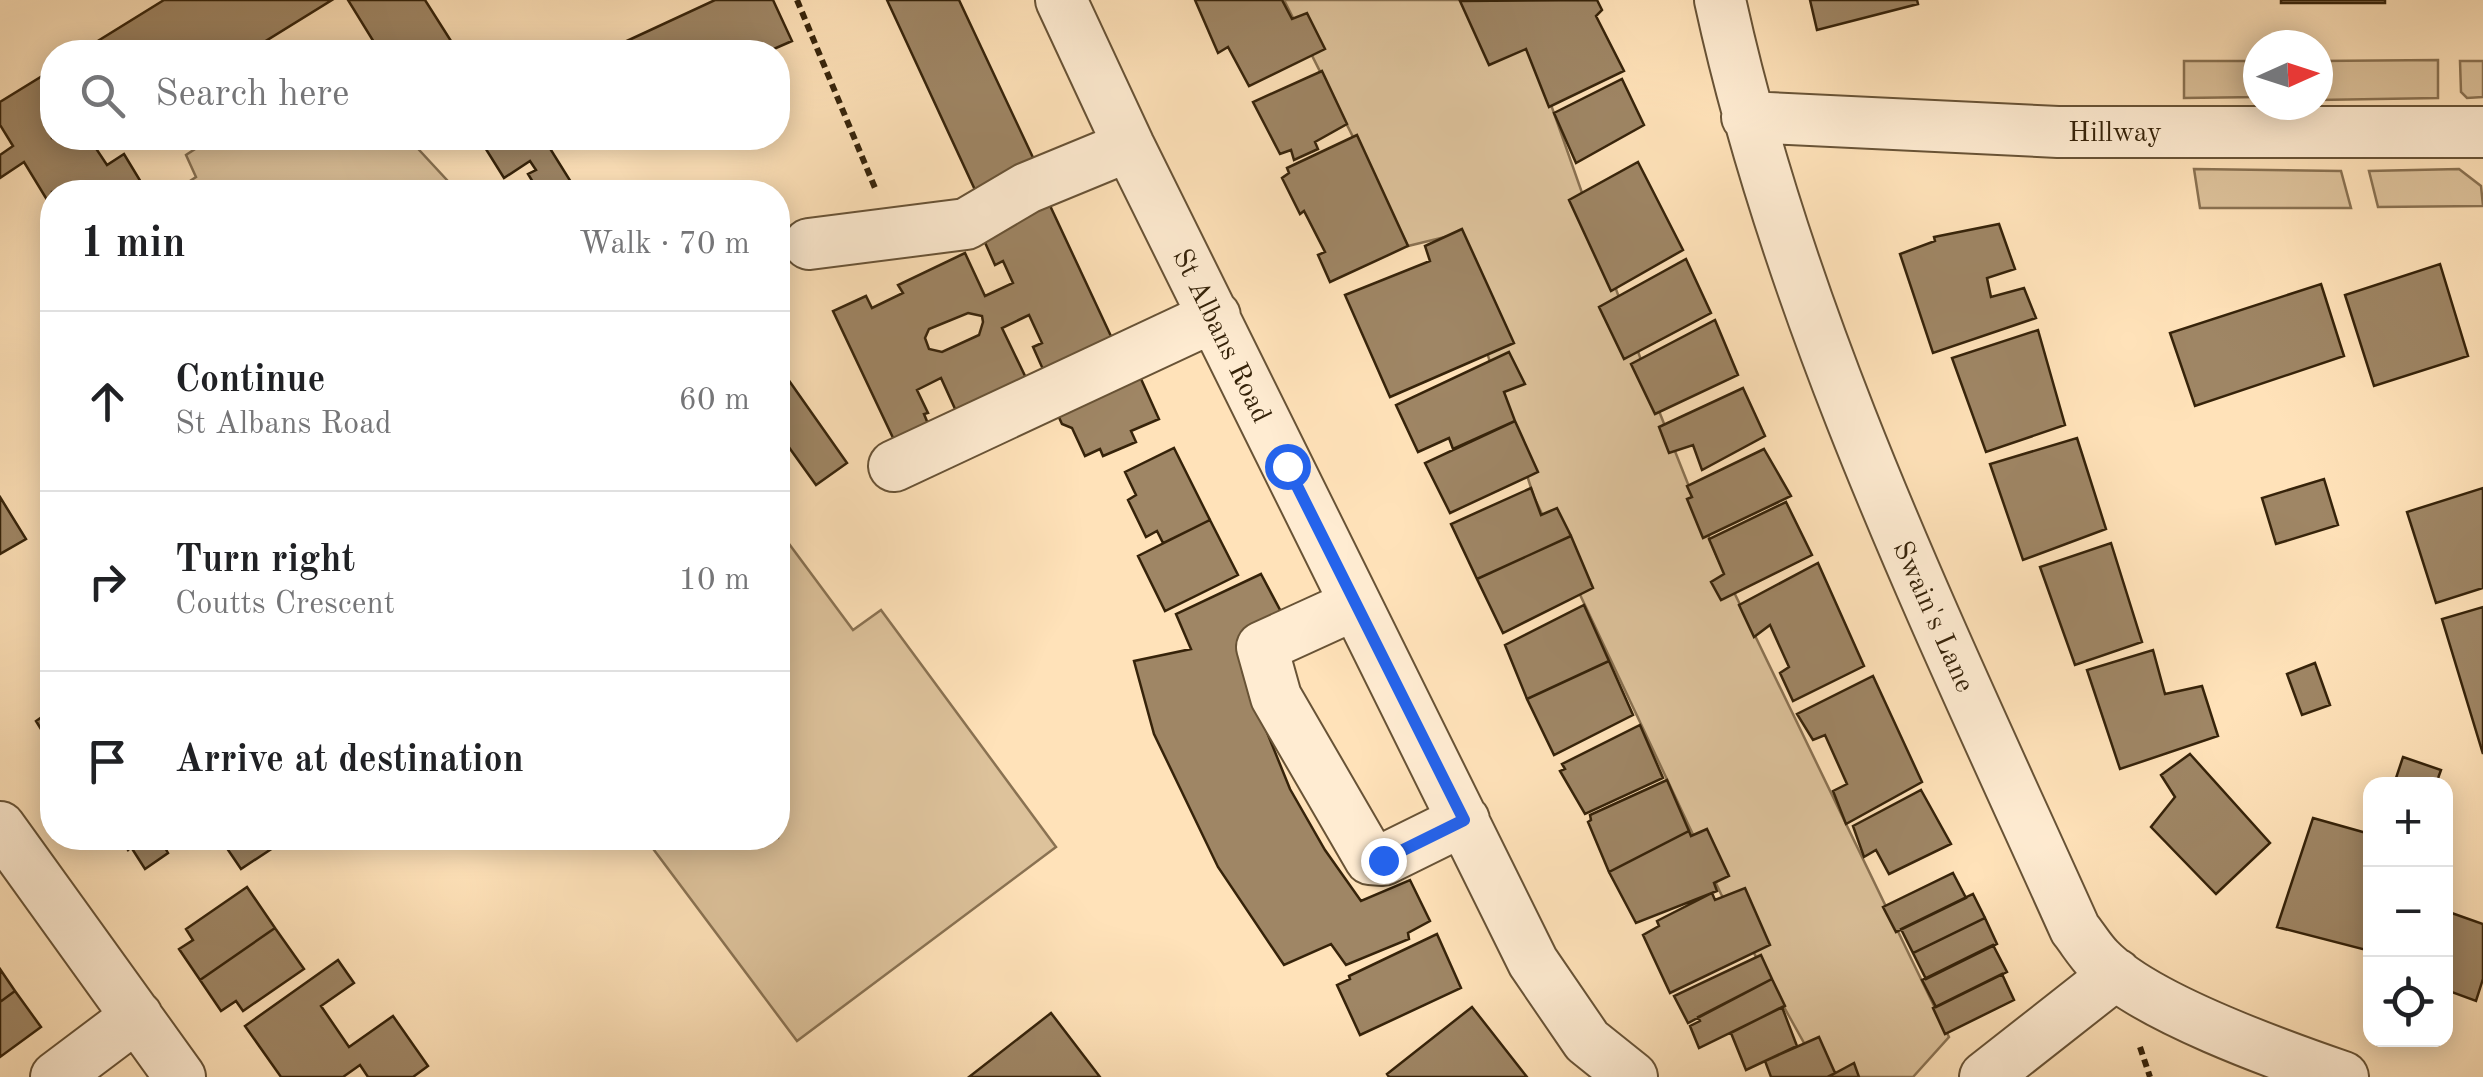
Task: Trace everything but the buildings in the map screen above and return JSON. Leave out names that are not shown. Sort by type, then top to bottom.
[{"type":"street","name":"St Albans Road","points":[[1061,0],[1354,605],[1534,962],[1587,1041],[1632,1077]]},
{"type":"street","name":"Swain's Lane","points":[[1720,0],[1747,117],[1823,349],[1920,584],[2075,929],[2098,959],[2116,974],[2181,1012],[2343,1077]]},
{"type":"street","name":"Hillway","points":[[1747,117],[2058,132],[2483,132]]},
{"type":"street","points":[[808,244],[966,224],[1028,188],[1129,146]]},
{"type":"street","points":[[894,466],[1215,316]]},
{"type":"street","points":[[1354,605],[1262,647],[1276,698],[1370,859],[1383,860],[1464,820]]},
{"type":"street","points":[[0,827],[180,1077]]},
{"type":"street","points":[[1985,1077],[2116,974]]},
{"type":"street","points":[[56,1077],[137,1016]]},
{"type":"path","points":[[797,0],[893,233]]},
{"type":"shaded area","points":[[1284,0],[1514,0],[1659,411],[1717,557],[1949,1037],[1913,1077],[1823,1077],[1721,894],[1534,497],[1449,236],[1408,246]]},
{"type":"shaded area","points":[[2438,60],[2438,98],[2333,100],[2333,61]]},
{"type":"shaded area","points":[[2184,61],[2243,61],[2243,97],[2184,98]]},
{"type":"shaded area","points":[[2460,61],[2483,61],[2483,97],[2467,98],[2461,92]]},
{"type":"shaded area","points":[[194,150],[419,150],[447,180],[191,180],[196,177],[186,155]]},
{"type":"shaded area","points":[[2194,169],[2341,171],[2351,208],[2200,208]]},
{"type":"shaded area","points":[[2459,169],[2481,186],[2483,206],[2378,207],[2369,171]]},
{"type":"shaded area","points":[[790,545],[853,630],[881,610],[1056,847],[797,1041],[654,850],[790,850]]},
{"type":"route","points":[[1287,466],[1464,820],[1383,860]]}]
